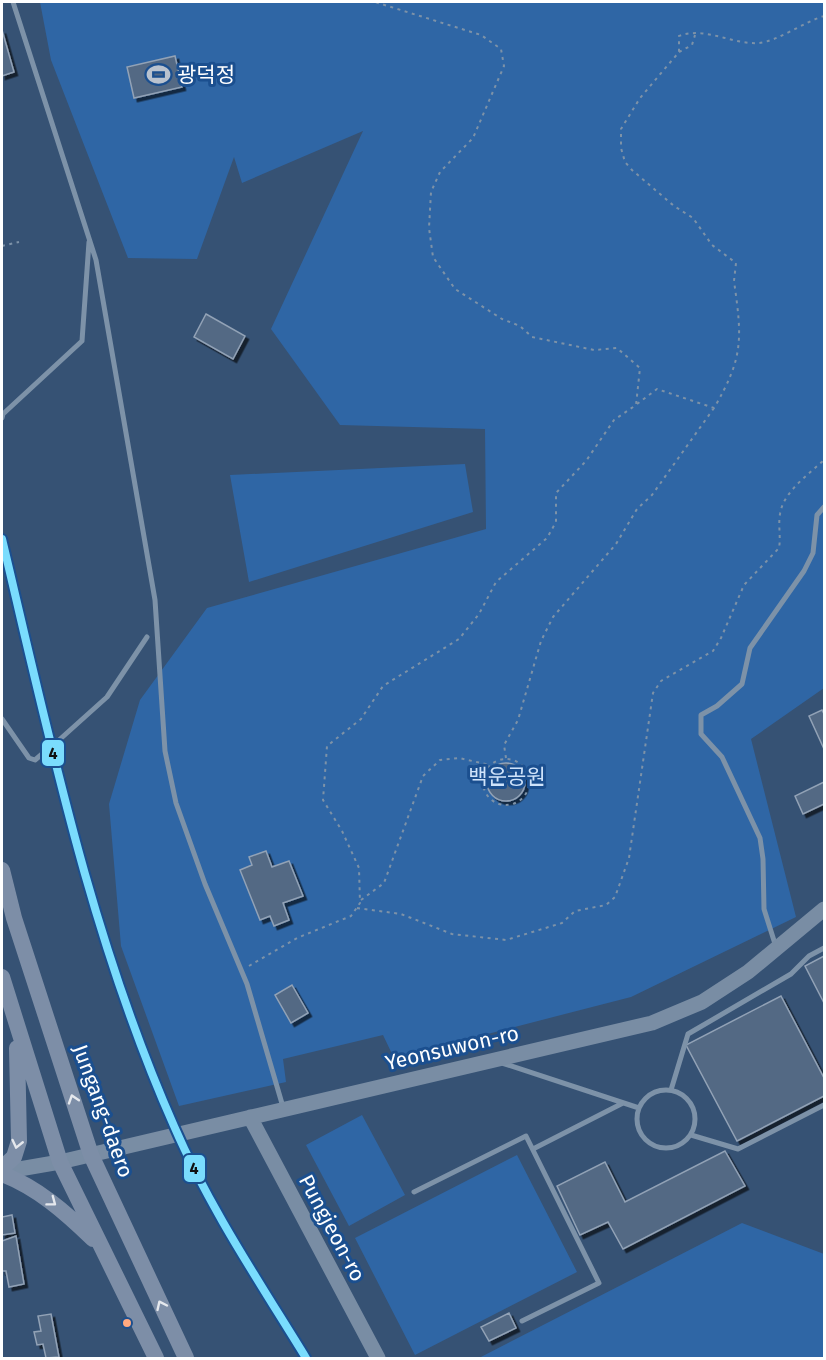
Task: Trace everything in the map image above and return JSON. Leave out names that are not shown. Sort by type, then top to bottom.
[{"type":"main road","name":"Jungang-daero","points":[[2,870],[14,918],[91,1155],[186,1359]]},
{"type":"main road","points":[[2,977],[60,1162],[156,1359]]},
{"type":"main road","points":[[16,1023],[19,1141],[14,1157],[2,1171],[43,1195],[63,1210],[102,1247]]},
{"type":"street","name":"Yeonsuwon-ro","points":[[2,1171],[91,1155],[652,1023],[702,1002],[748,972],[825,909]]},
{"type":"street","name":"Pungjeon-ro","points":[[250,1117],[378,1359]]},
{"type":"lane","points":[[13,2],[90,237],[116,365],[155,600],[165,751],[176,803],[205,884],[241,971],[283,1108]]},
{"type":"lane","points":[[2,418],[3,414],[82,341],[90,237]]},
{"type":"lane","points":[[777,948],[764,909],[763,859],[760,838],[735,781],[722,757],[702,734],[699,722],[701,715],[717,706],[742,684],[750,648],[804,571],[813,553],[817,515],[825,507]]},
{"type":"lane","points":[[58,741],[107,697],[147,637]]},
{"type":"lane","points":[[2,719],[29,758],[35,760],[42,754]]},
{"type":"lane","points":[[670,1090],[688,1034],[791,974],[809,956],[825,948]]},
{"type":"lane","points":[[492,1060],[639,1108]]},
{"type":"lane","points":[[670,1090],[687,1099],[693,1107],[695,1117],[691,1135],[676,1147],[657,1147],[649,1142],[638,1127],[639,1108],[652,1094],[670,1090]]},
{"type":"lane","points":[[533,1149],[623,1103]]},
{"type":"lane","points":[[691,1135],[738,1149],[825,1105]]},
{"type":"lane","points":[[414,1192],[526,1136],[599,1283],[522,1322]]},
{"type":"path","points":[[375,2],[481,35],[501,49],[504,66],[473,138],[440,172],[431,192],[429,228],[433,257],[455,289],[502,320],[520,326],[532,337],[594,350],[617,348],[640,368],[636,405]]},
{"type":"path","points":[[679,52],[679,36],[686,33],[712,34],[759,43],[825,16]]},
{"type":"path","points":[[506,758],[504,745],[518,720],[541,641],[553,617],[616,544],[637,510],[652,495],[714,408],[732,377],[740,346],[734,281],[736,263],[712,245],[693,218],[674,206],[632,170],[625,162],[621,148],[621,129],[640,98],[679,52],[692,45],[695,34]]},
{"type":"path","points":[[2,246],[19,242]]},
{"type":"path","points":[[241,971],[297,938],[351,916],[360,901],[359,868],[342,831],[323,800],[327,746],[361,719],[383,686],[459,639],[479,614],[496,582],[547,538],[556,522],[556,493],[586,461],[614,420],[657,389],[714,408]]},
{"type":"path","points":[[357,908],[401,914],[452,934],[506,940],[546,930],[562,923],[575,911],[596,909],[606,905],[615,897],[628,858],[653,693],[661,681],[712,651],[721,638],[744,585],[779,548],[780,514],[784,503],[794,489],[825,460]]},
{"type":"path","points":[[360,901],[384,883],[423,776],[440,760],[459,758],[490,765],[506,758],[522,765],[529,779],[526,795],[514,804],[498,804],[486,794],[483,779],[490,765]]},
{"type":"green space","name":"백운공원","points":[[40,2],[824,2],[824,688],[751,739],[796,917],[631,997],[394,1058],[383,1035],[283,1059],[286,1082],[179,1106],[121,946],[109,804],[140,700],[207,608],[486,529],[485,429],[340,425],[271,329],[363,131],[242,183],[234,157],[197,259],[128,258],[51,60]]},
{"type":"green space","points":[[465,464],[473,512],[249,582],[230,475]]},
{"type":"green space","points":[[362,1115],[405,1195],[349,1226],[306,1145]]},
{"type":"green space","points":[[517,1155],[577,1272],[415,1355],[355,1238]]},
{"type":"green space","points":[[742,1223],[824,1254],[824,1358],[479,1358]]},
{"type":"building","points":[[2,30],[14,72],[2,76]]},
{"type":"building","name":"광덕정","points":[[175,56],[182,87],[134,98],[127,67]]},
{"type":"building","points":[[206,314],[245,336],[233,359],[194,337]]},
{"type":"building","points":[[822,710],[824,714],[824,749],[809,716]]},
{"type":"building","points":[[506,763],[513,764],[519,769],[524,775],[524,789],[519,795],[513,800],[506,801],[499,800],[493,795],[488,789],[487,782],[488,775],[493,769],[499,764]]},
{"type":"building","points":[[824,782],[824,804],[803,814],[795,796]]},
{"type":"building","points":[[266,851],[272,867],[289,861],[303,896],[283,903],[289,920],[274,926],[270,916],[260,920],[240,870],[252,865],[249,857]]},
{"type":"building","points":[[824,956],[824,1003],[805,966]]},
{"type":"building","points":[[292,985],[308,1013],[291,1023],[275,995]]},
{"type":"building","points":[[781,996],[824,1078],[824,1096],[737,1141],[686,1045]]},
{"type":"building","points":[[725,1151],[745,1186],[623,1249],[608,1222],[580,1235],[557,1186],[605,1162],[625,1202]]},
{"type":"building","points":[[12,1215],[15,1233],[2,1235],[2,1217]]},
{"type":"building","points":[[16,1236],[24,1284],[9,1287],[6,1271],[2,1271],[2,1241]]},
{"type":"building","points":[[509,1313],[516,1328],[489,1341],[481,1327]]},
{"type":"building","points":[[51,1314],[59,1357],[46,1358],[43,1344],[37,1345],[34,1332],[41,1331],[38,1316]]},
{"type":"transit line","name":"4","points":[[2,539],[74,836],[95,910],[145,1055],[174,1126],[203,1186],[306,1358]]},
{"type":"place","name":"광덕정","points":[[159,75]]}]
